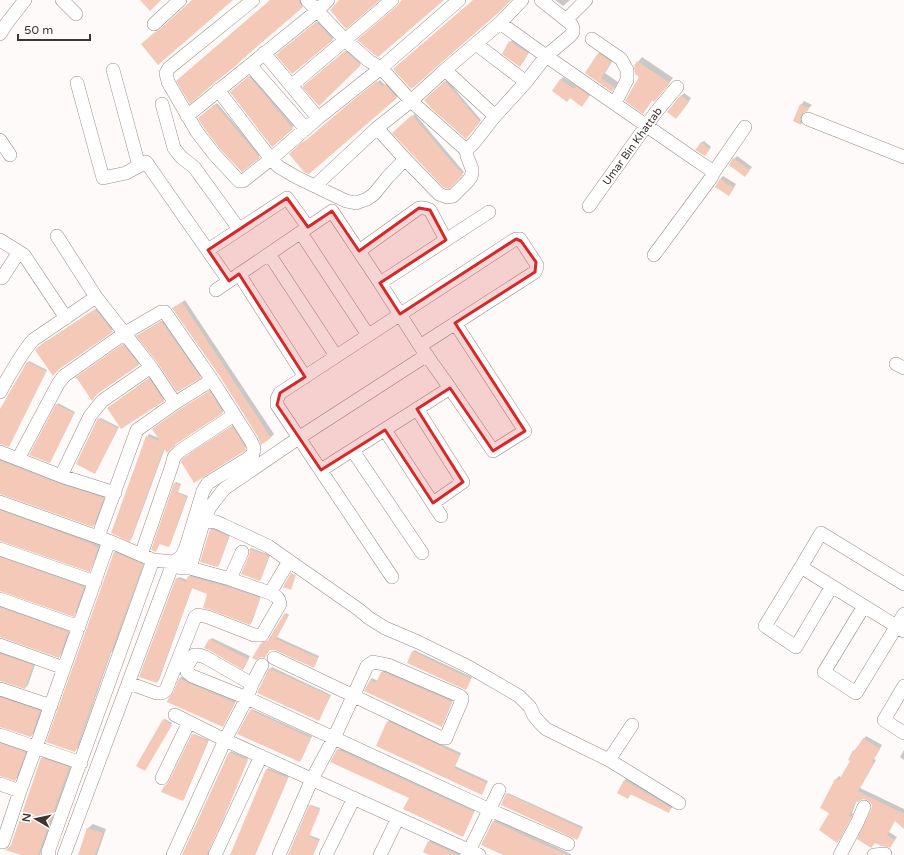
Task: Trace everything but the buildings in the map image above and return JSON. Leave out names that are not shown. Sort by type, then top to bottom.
[{"type":"street","points":[[0,34],[25,0]]},
{"type":"street","points":[[62,0],[76,14]]},
{"type":"street","points":[[253,0],[169,68],[166,73],[168,82],[197,132],[214,154],[239,180],[243,181],[318,118],[381,68],[460,0]]},
{"type":"street","points":[[307,0],[345,40],[369,61],[381,68],[411,101],[466,150],[472,169],[471,178],[453,196],[450,197],[439,194],[377,128]]},
{"type":"street","points":[[187,116],[317,11],[328,0]]},
{"type":"street","points":[[291,86],[392,0]]},
{"type":"street","points":[[315,186],[377,128],[411,101],[500,23],[522,0]]},
{"type":"street","points":[[466,150],[473,144],[495,116],[526,82],[546,56],[573,32],[571,24],[541,0]]},
{"type":"street","points":[[566,20],[586,0]]},
{"type":"street","points":[[154,24],[178,1]]},
{"type":"street","points":[[500,23],[714,172]]},
{"type":"street","points":[[592,39],[621,59],[626,70],[627,80],[615,103]]},
{"type":"street","points":[[476,44],[526,82]]},
{"type":"street","points":[[264,53],[318,118]]},
{"type":"street","points":[[250,65],[306,129]]},
{"type":"street","points":[[113,70],[139,166]]},
{"type":"street","points":[[445,70],[495,116]]},
{"type":"street","points":[[77,83],[103,178],[126,173],[146,162],[208,250],[234,278],[305,376]]},
{"type":"street","name":"Umar Bin Khattab","points":[[589,206],[665,100],[677,86]]},
{"type":"street","points":[[218,90],[271,159],[279,167],[351,203],[356,204],[374,194],[405,159]]},
{"type":"street","points":[[162,104],[174,148],[181,157],[194,167],[239,229]]},
{"type":"street","points":[[808,119],[904,157]]},
{"type":"street","points":[[654,255],[711,178],[745,127]]},
{"type":"street","points":[[0,140],[10,155]]},
{"type":"street","points":[[208,250],[287,198],[304,230],[368,335]]},
{"type":"street","points":[[359,251],[422,207],[430,210],[446,240]]},
{"type":"street","points":[[216,290],[332,212],[380,283],[423,351],[493,452],[525,431],[455,323]]},
{"type":"street","points":[[380,283],[489,212]]},
{"type":"street","points":[[57,236],[96,297],[151,367],[175,403]]},
{"type":"street","points":[[190,568],[204,520],[210,507],[224,489],[300,437],[423,351],[455,323],[535,272],[537,267],[536,262],[520,239],[516,238],[305,376],[280,393],[277,399],[278,405],[300,437],[322,470],[392,577]]},
{"type":"street","points":[[0,240],[24,255],[66,318]]},
{"type":"street","points":[[1,279],[19,252]]},
{"type":"street","points":[[270,254],[336,356]]},
{"type":"street","points":[[0,392],[21,356],[33,340],[96,297]]},
{"type":"street","points":[[18,459],[58,384],[64,376],[125,333],[161,312],[165,312],[212,380],[254,448],[253,454],[208,483],[203,491],[186,547],[182,556],[173,564],[64,855]]},
{"type":"street","points":[[61,476],[90,416],[96,407],[102,401],[151,367]]},
{"type":"street","points":[[2,842],[5,817],[20,791],[95,582],[115,493],[137,430],[175,403],[212,380]]},
{"type":"street","points":[[322,470],[450,388]]},
{"type":"street","points":[[417,409],[463,482],[433,503]]},
{"type":"street","points":[[49,855],[48,852],[81,763],[147,557],[174,457],[180,451],[234,415]]},
{"type":"street","points":[[385,430],[441,516]]},
{"type":"street","points":[[353,450],[422,553]]},
{"type":"street","points":[[0,452],[61,476],[115,493]]},
{"type":"street","points":[[0,502],[104,539],[147,557],[230,579],[270,593],[279,600],[280,604],[262,635],[254,634],[208,617],[198,615],[195,617],[166,690],[162,693],[156,692],[129,683]]},
{"type":"street","points":[[204,520],[223,525],[268,546],[385,628],[469,667],[519,696],[530,707],[534,716],[546,729],[609,760],[679,803]]},
{"type":"street","points":[[832,586],[796,647],[765,626],[821,533],[904,584]]},
{"type":"street","points":[[0,549],[95,582]]},
{"type":"street","points":[[230,579],[242,552]]},
{"type":"street","points":[[270,593],[289,561]]},
{"type":"street","points":[[801,567],[900,628]]},
{"type":"street","points":[[0,599],[79,627]]},
{"type":"street","points":[[864,606],[824,672],[856,693],[900,628],[904,614]]},
{"type":"street","points":[[0,645],[64,668]]},
{"type":"street","points":[[252,684],[199,654],[194,655],[187,666],[187,672],[192,676],[247,698],[490,810],[568,844]]},
{"type":"street","points":[[274,658],[353,697],[442,738],[446,738],[462,698],[388,665],[373,662],[367,666],[353,697],[334,738],[312,779],[279,855]]},
{"type":"street","points":[[173,855],[262,665]]},
{"type":"street","points":[[904,686],[884,720],[904,733]]},
{"type":"street","points":[[0,689],[51,706]]},
{"type":"street","points":[[175,715],[226,740],[398,818],[472,854],[499,790]]},
{"type":"street","points":[[162,778],[189,722]]},
{"type":"street","points":[[609,760],[632,725]]},
{"type":"street","points":[[0,735],[81,763]]},
{"type":"street","points":[[215,855],[261,756]]},
{"type":"street","points":[[0,784],[20,791]]},
{"type":"street","points":[[326,855],[354,798]]},
{"type":"street","points":[[840,855],[864,807]]},
{"type":"street","points":[[380,855],[398,818]]},
{"type":"highlighted area","points":[[287,198],[308,227],[332,211],[359,251],[419,208],[430,210],[446,240],[380,283],[400,314],[516,239],[521,241],[536,262],[535,272],[455,323],[525,431],[493,451],[450,388],[417,409],[463,482],[433,503],[385,430],[321,470],[277,405],[280,393],[305,377],[239,274],[229,281],[208,250]]}]
